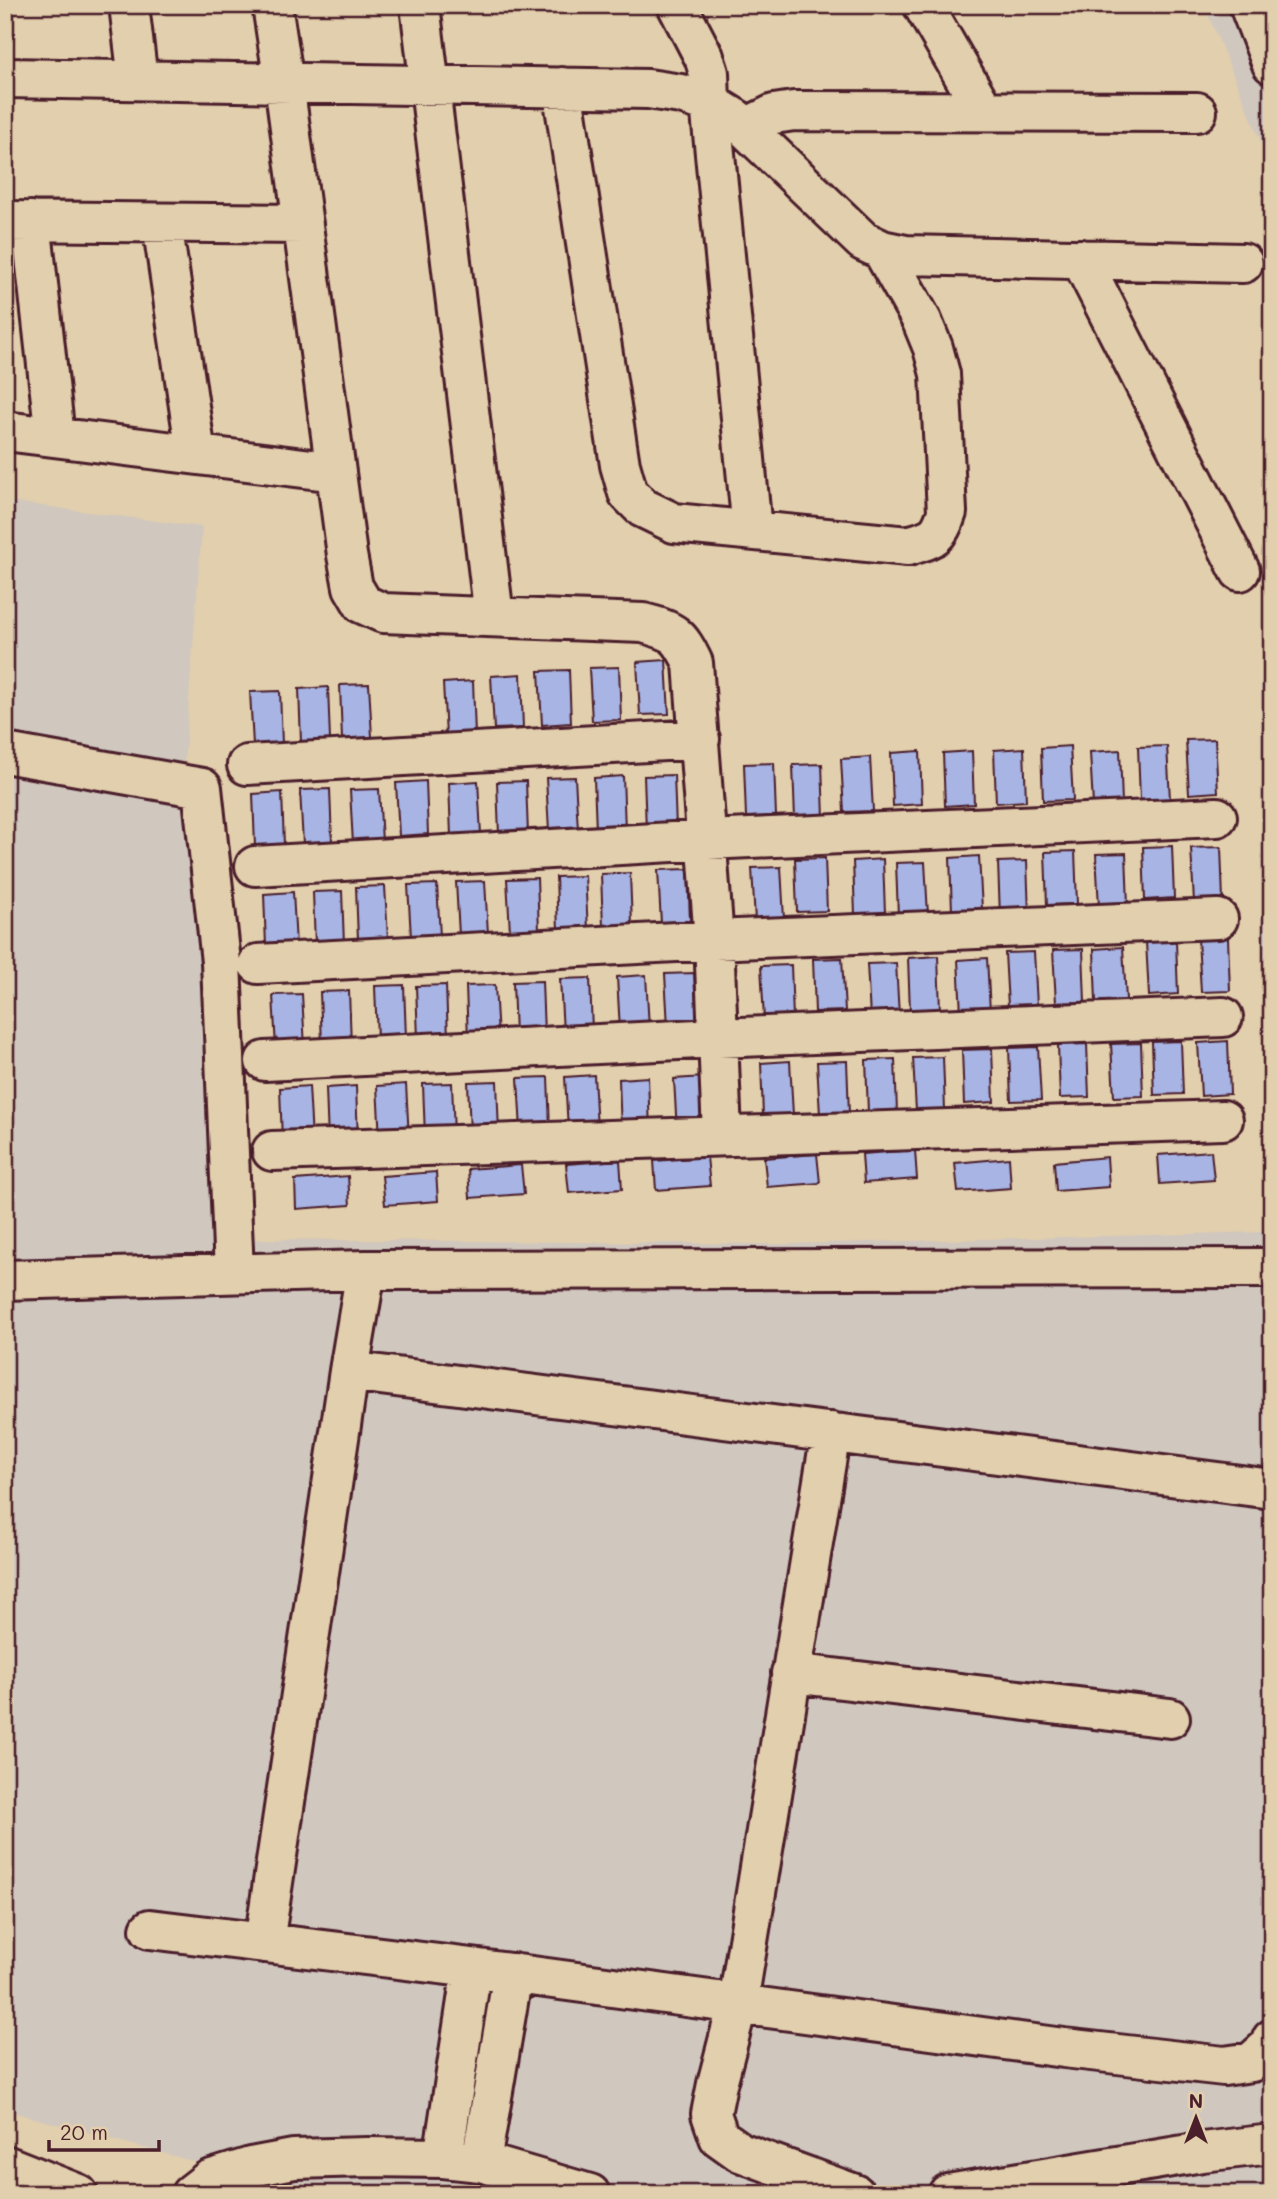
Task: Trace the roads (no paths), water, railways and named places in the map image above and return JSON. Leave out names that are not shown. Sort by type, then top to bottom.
[{"type":"street","points":[[129,5],[138,80]]},
{"type":"street","points":[[272,5],[285,83],[353,587],[363,604],[383,614],[643,623],[665,629],[682,640],[693,663],[714,940],[722,1135]]},
{"type":"street","points":[[420,5],[494,617]]},
{"type":"street","points":[[677,5],[704,57],[709,73],[752,530]]},
{"type":"street","points":[[923,5],[985,111]]},
{"type":"street","points":[[1249,5],[1272,64]]},
{"type":"street","points":[[5,78],[648,89],[681,94],[710,103],[736,118],[863,241],[882,250],[906,255],[1243,263]]},
{"type":"street","points":[[562,87],[620,465],[628,493],[643,509],[674,523],[908,546],[930,539],[941,529],[947,512],[940,374],[922,321],[882,250]]},
{"type":"street","points":[[746,128],[774,114],[794,111],[1196,112]]},
{"type":"street","points":[[55,437],[18,221],[303,224]]},
{"type":"street","points":[[162,223],[196,454]]},
{"type":"street","points":[[1081,259],[1240,571]]},
{"type":"street","points":[[5,431],[336,472]]},
{"type":"street","points":[[247,765],[700,739]]},
{"type":"street","points":[[5,753],[202,788],[221,962],[234,1273]]},
{"type":"street","points":[[256,866],[1217,817]]},
{"type":"street","points":[[258,964],[714,940],[1218,919]]},
{"type":"street","points":[[265,1061],[718,1038],[1223,1017]]},
{"type":"street","points":[[272,1150],[1223,1120]]},
{"type":"street","points":[[5,1280],[366,1270],[1272,1268]]},
{"type":"street","points":[[264,1943],[366,1270]]},
{"type":"street","points":[[349,1371],[1272,1489]]},
{"type":"street","points":[[831,1433],[738,2003],[712,2114],[719,2137],[740,2152],[855,2194]]},
{"type":"street","points":[[791,1673],[1170,1717]]},
{"type":"street","points":[[150,1929],[513,1973],[1065,2048],[1224,2066],[1252,2062],[1270,2046],[1272,2039]]},
{"type":"street","points":[[443,2158],[472,1968]]},
{"type":"street","points":[[481,2162],[513,1973]]},
{"type":"street","points":[[947,2194],[1202,2152],[1272,2144]]},
{"type":"street","points":[[191,2194],[209,2180],[251,2167],[294,2159],[443,2158],[481,2162],[590,2194]]},
{"type":"street","points":[[5,2165],[78,2194]]}]
